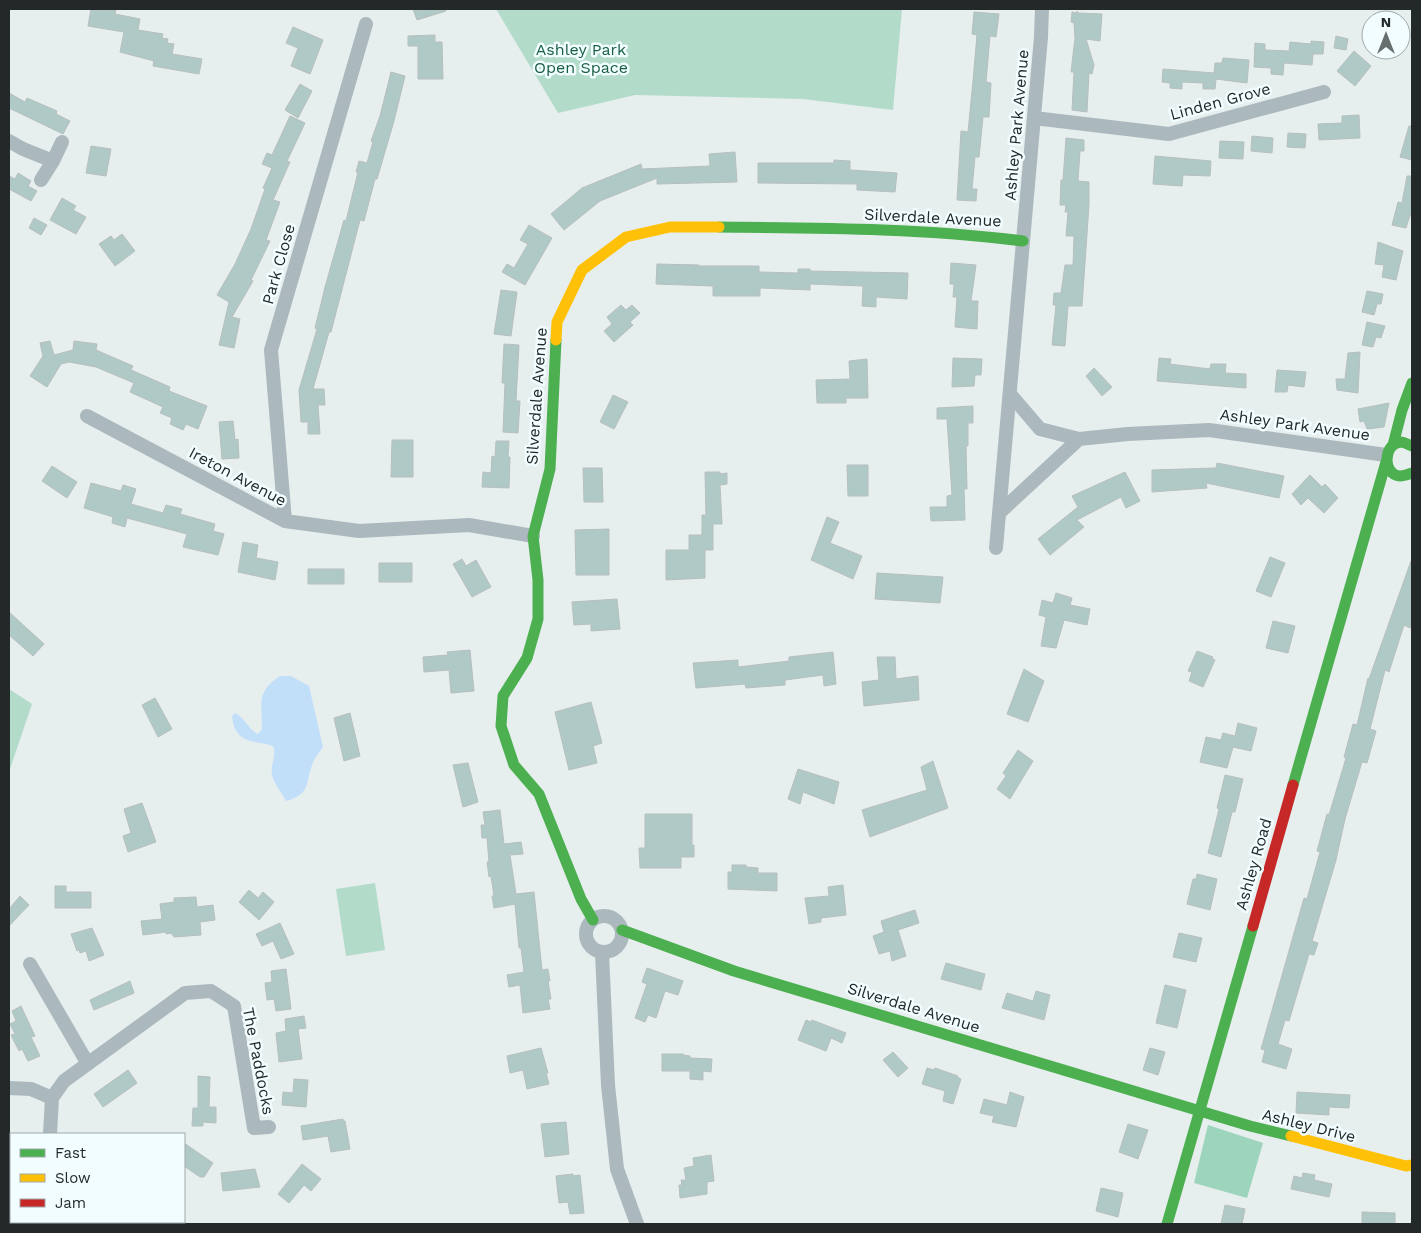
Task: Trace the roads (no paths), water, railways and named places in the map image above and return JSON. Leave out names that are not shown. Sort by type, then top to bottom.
[{"type":"street","name":"Ashley Park Avenue","points":[[996,548],[1042,9]]},
{"type":"street","name":"Park Close","points":[[284,521],[271,350],[366,24]]},
{"type":"street","name":"Linden Grove","points":[[1034,118],[1169,134],[1324,92]]},
{"type":"street","points":[[9,141],[54,161]]},
{"type":"street","points":[[41,180],[54,161],[62,142]]},
{"type":"street","name":"Silverdale Avenue","points":[[593,920],[581,899],[539,794],[514,764],[500,726],[503,696],[527,658],[538,619],[538,580],[533,536],[550,469],[557,322],[582,270],[626,237],[670,227],[791,228],[971,234],[1023,241]]},
{"type":"street","name":"Ashley Road","points":[[1410,438],[1412,385]]},
{"type":"street","name":"Ashley Road","points":[[1167,1224],[1388,454],[1412,385]]},
{"type":"street","name":"Ashley Park Avenue","points":[[1010,394],[1040,429],[1079,439],[1128,434],[1209,430],[1388,454]]},
{"type":"street","name":"Ireton Avenue","points":[[87,416],[284,521],[359,531],[469,525],[533,536]]},
{"type":"street","points":[[1407,475],[1392,472],[1388,454],[1398,443],[1410,438]]},
{"type":"street","points":[[1000,513],[1079,439]]},
{"type":"street","name":"Ashley Road","points":[[1372,514],[1407,475]]},
{"type":"street","points":[[598,917],[610,917],[616,920],[622,930],[621,942],[618,947],[602,953],[596,951],[588,942],[587,930],[593,920],[598,917]]},
{"type":"street","name":"Silverdale Avenue","points":[[622,930],[734,971],[1199,1110]]},
{"type":"street","points":[[602,953],[608,1086],[617,1169],[637,1224]]},
{"type":"street","points":[[30,964],[88,1064]]},
{"type":"street","name":"The Paddocks","points":[[52,1098],[64,1081],[185,993],[210,990],[234,1006],[254,1128],[269,1127]]},
{"type":"street","points":[[9,1088],[31,1090],[52,1098],[50,1133]]},
{"type":"street","name":"Ashley Drive","points":[[1199,1110],[1250,1126],[1406,1166],[1412,1165]]},
{"type":"water","points":[[280,676],[291,676],[309,686],[323,747],[313,762],[306,788],[300,795],[286,801],[274,782],[272,775],[273,746],[241,736],[237,732],[232,716],[235,713],[239,715],[258,734],[262,729],[261,705],[264,693],[267,687]]},
{"type":"park label","name":"Ashley Park Open Space","points":[[581,58]]}]
